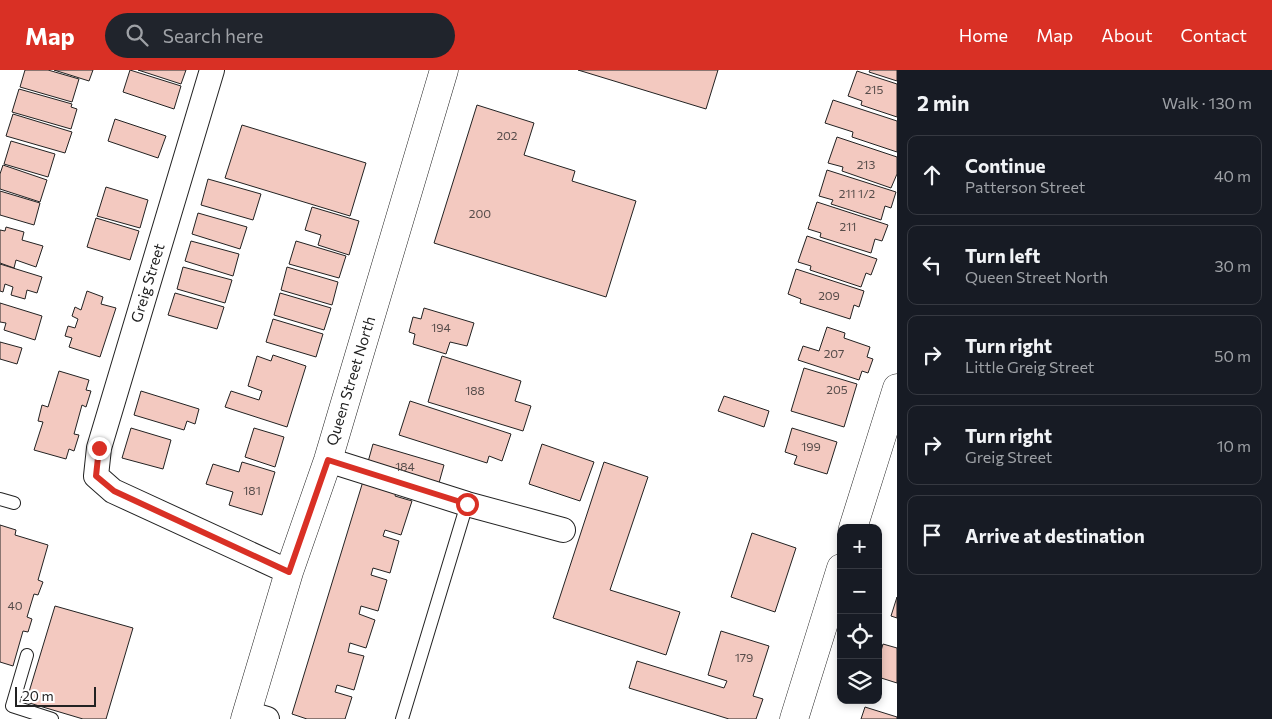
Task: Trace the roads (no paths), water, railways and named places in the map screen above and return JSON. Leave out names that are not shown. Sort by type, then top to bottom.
[{"type":"street","name":"Greig Street","points":[[212,70],[99,448],[96,476],[114,491],[289,572]]},
{"type":"street","name":"Queen Street North","points":[[253,717],[289,572],[328,460],[444,70]]},
{"type":"street","points":[[855,524],[897,388]]},
{"type":"street","points":[[328,460],[467,504],[563,530]]},
{"type":"street","points":[[794,719],[841,569]]},
{"type":"lane","points":[[0,499],[14,503]]},
{"type":"lane","points":[[402,719],[467,504]]},
{"type":"lane","points":[[27,655],[12,706],[52,719]]}]
